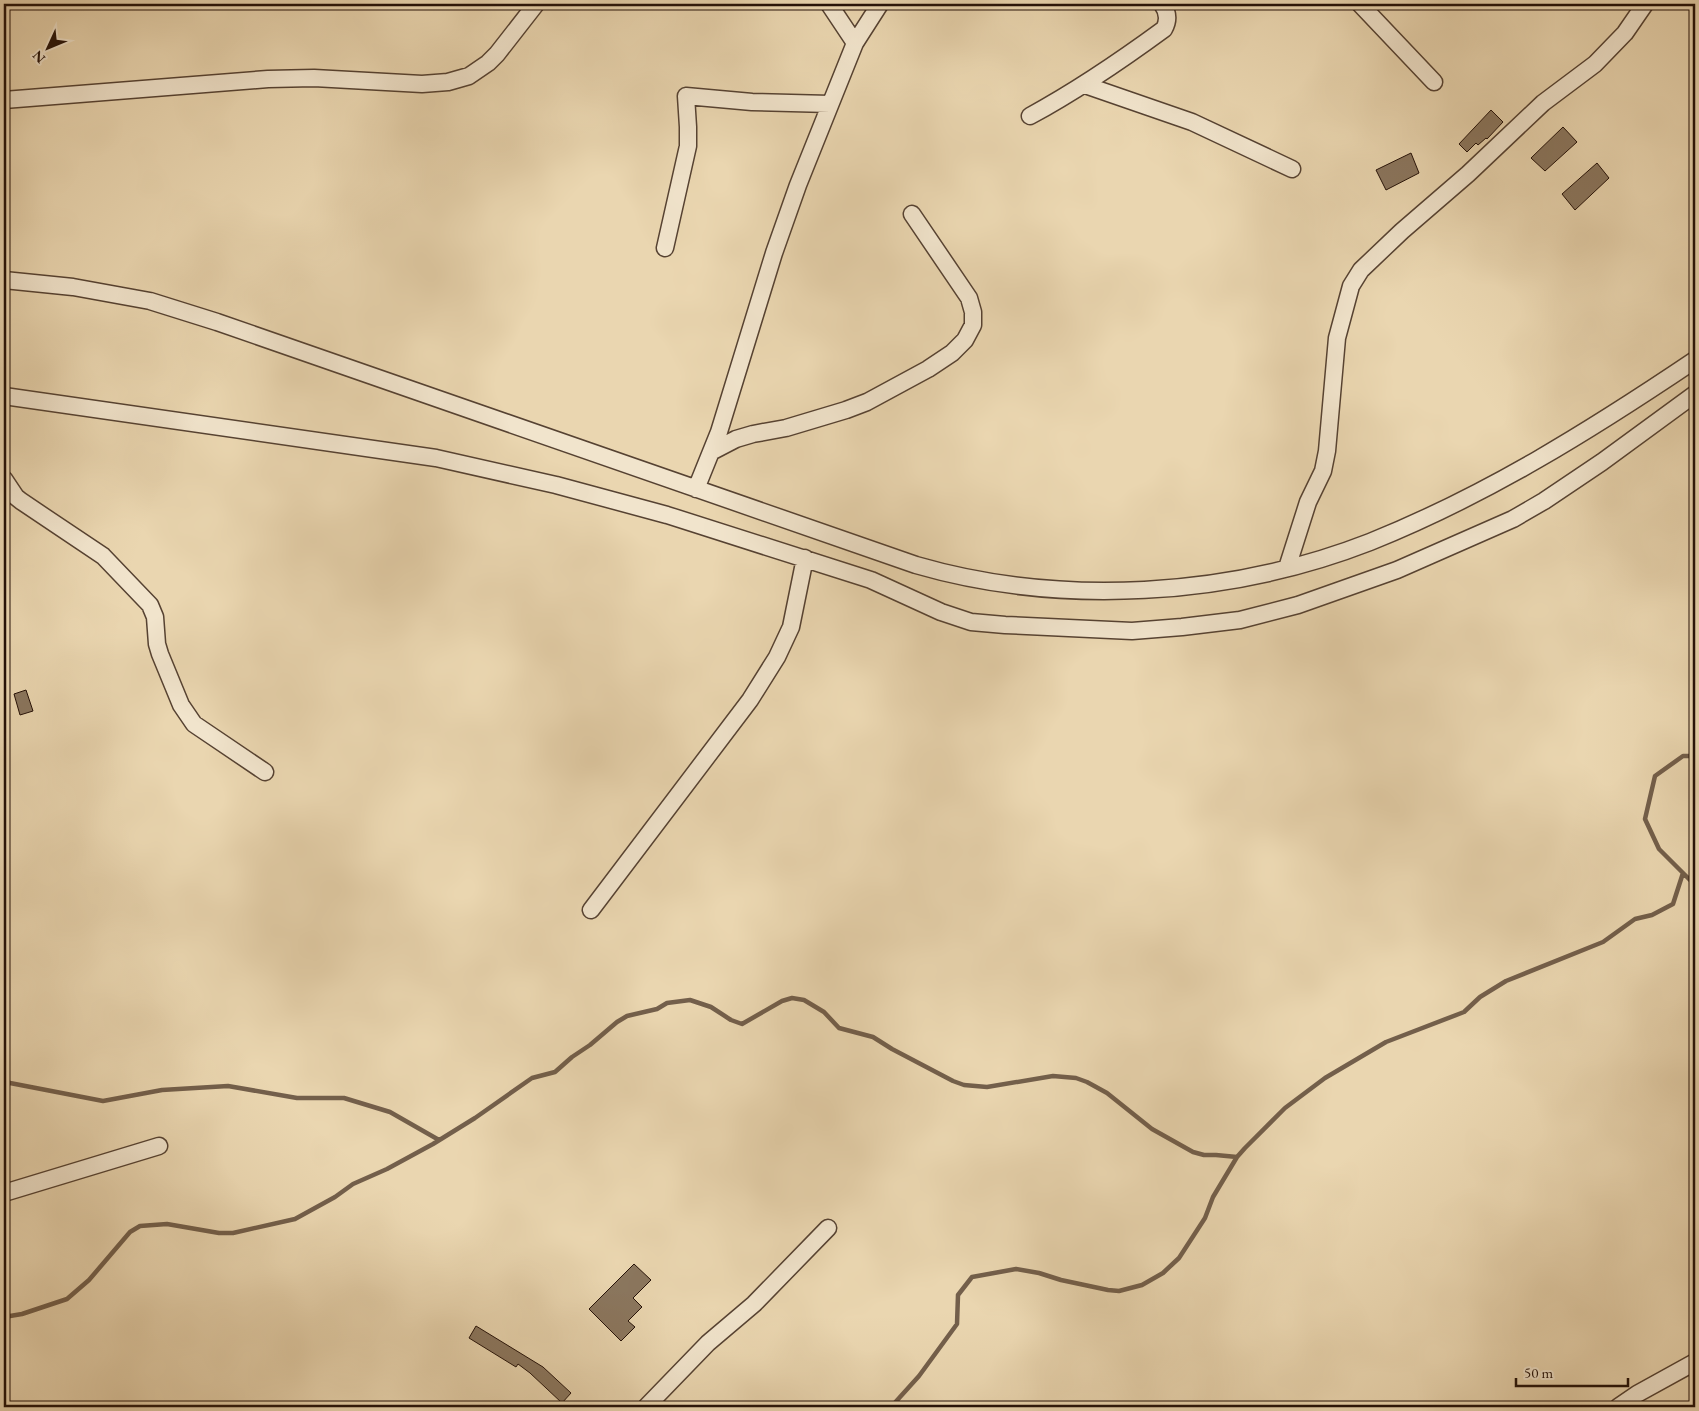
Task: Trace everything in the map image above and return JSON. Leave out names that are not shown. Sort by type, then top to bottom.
[{"type":"street","points":[[4,100],[268,79],[314,78],[422,84],[448,82],[469,76],[488,63],[536,4]]},
{"type":"street","points":[[830,4],[855,44]]},
{"type":"street","points":[[696,488],[719,432],[774,253],[798,185],[855,44],[880,4]]},
{"type":"street","points":[[1030,116],[1085,85],[1164,29],[1168,16],[1162,4]]},
{"type":"street","points":[[1360,4],[1434,82]]},
{"type":"street","points":[[1287,568],[1308,502],[1323,471],[1328,442],[1337,338],[1347,298],[1356,276],[1402,231],[1468,174],[1543,103],[1594,64],[1625,33],[1645,4]]},
{"type":"street","points":[[1085,85],[1192,122],[1292,169]]},
{"type":"street","points":[[665,248],[688,146],[686,96],[752,102],[830,104]]},
{"type":"street","points":[[711,452],[736,439],[794,426],[867,402],[952,353],[965,340],[972,325],[973,312],[968,298],[912,214]]},
{"type":"street","points":[[4,280],[73,287],[150,301],[217,322],[916,565],[1006,585],[1068,590],[1117,591],[1202,584],[1287,568],[1369,542],[1435,514],[1570,442],[1695,360]]},
{"type":"street","points":[[4,396],[436,458],[556,485],[667,515],[871,580],[941,612],[970,622],[1132,631],[1240,620],[1298,605],[1397,570],[1514,519],[1602,462],[1695,394]]},
{"type":"street","points":[[4,479],[16,497],[103,556],[144,597],[153,610],[155,617],[156,639],[160,654],[187,716],[194,724],[265,772]]},
{"type":"street","points":[[592,910],[750,700],[777,657],[791,627],[805,558]]},
{"type":"street","points":[[4,1193],[159,1146]]},
{"type":"street","points":[[646,1407],[708,1343],[754,1304],[828,1228]]},
{"type":"street","points":[[1618,1407],[1644,1389],[1695,1362]]},
{"type":"building","points":[[1491,110],[1503,122],[1487,139],[1478,145],[1476,143],[1467,152],[1459,144]]},
{"type":"building","points":[[1563,127],[1577,142],[1545,171],[1531,158]]},
{"type":"building","points":[[1411,153],[1419,173],[1386,190],[1376,170]]},
{"type":"building","points":[[1597,163],[1609,178],[1575,210],[1562,194]]},
{"type":"building","points":[[26,690],[33,711],[20,715],[14,694]]},
{"type":"building","points":[[634,1264],[651,1280],[633,1298],[642,1307],[628,1321],[635,1327],[621,1341],[589,1309]]},
{"type":"building","points":[[476,1326],[543,1367],[571,1393],[562,1403],[518,1364],[516,1367],[469,1338]]},
{"type":"waterway","points":[[891,1407],[919,1376],[957,1324],[958,1295],[972,1277],[1016,1269],[1108,1290],[1119,1291],[1142,1285],[1163,1273],[1179,1258],[1205,1218],[1213,1197],[1237,1157],[1285,1108],[1325,1078],[1386,1042],[1464,1012],[1480,997],[1506,981],[1603,942],[1635,919],[1652,915],[1673,904],[1683,873],[1659,849],[1645,819],[1655,776],[1683,756],[1695,756]]},
{"type":"waterway","points":[[1683,873],[1695,885]]},
{"type":"waterway","points":[[4,1317],[22,1314],[67,1299],[89,1280],[130,1232],[140,1226],[167,1224],[219,1233],[233,1233],[295,1219],[335,1197],[353,1184],[387,1169],[433,1144],[475,1118],[532,1078],[555,1072],[627,1016],[657,1009],[667,1003],[690,1000],[711,1007],[731,1020],[742,1024],[782,1001],[792,998],[804,1000],[824,1012],[839,1028],[873,1037],[892,1049],[964,1085],[987,1087],[1053,1076],[1076,1078],[1107,1093],[1152,1129],[1193,1152],[1204,1155],[1237,1157]]},
{"type":"waterway","points":[[4,1080],[10,1083],[103,1101],[162,1090],[228,1086],[297,1098],[344,1098],[390,1112],[439,1140]]}]
